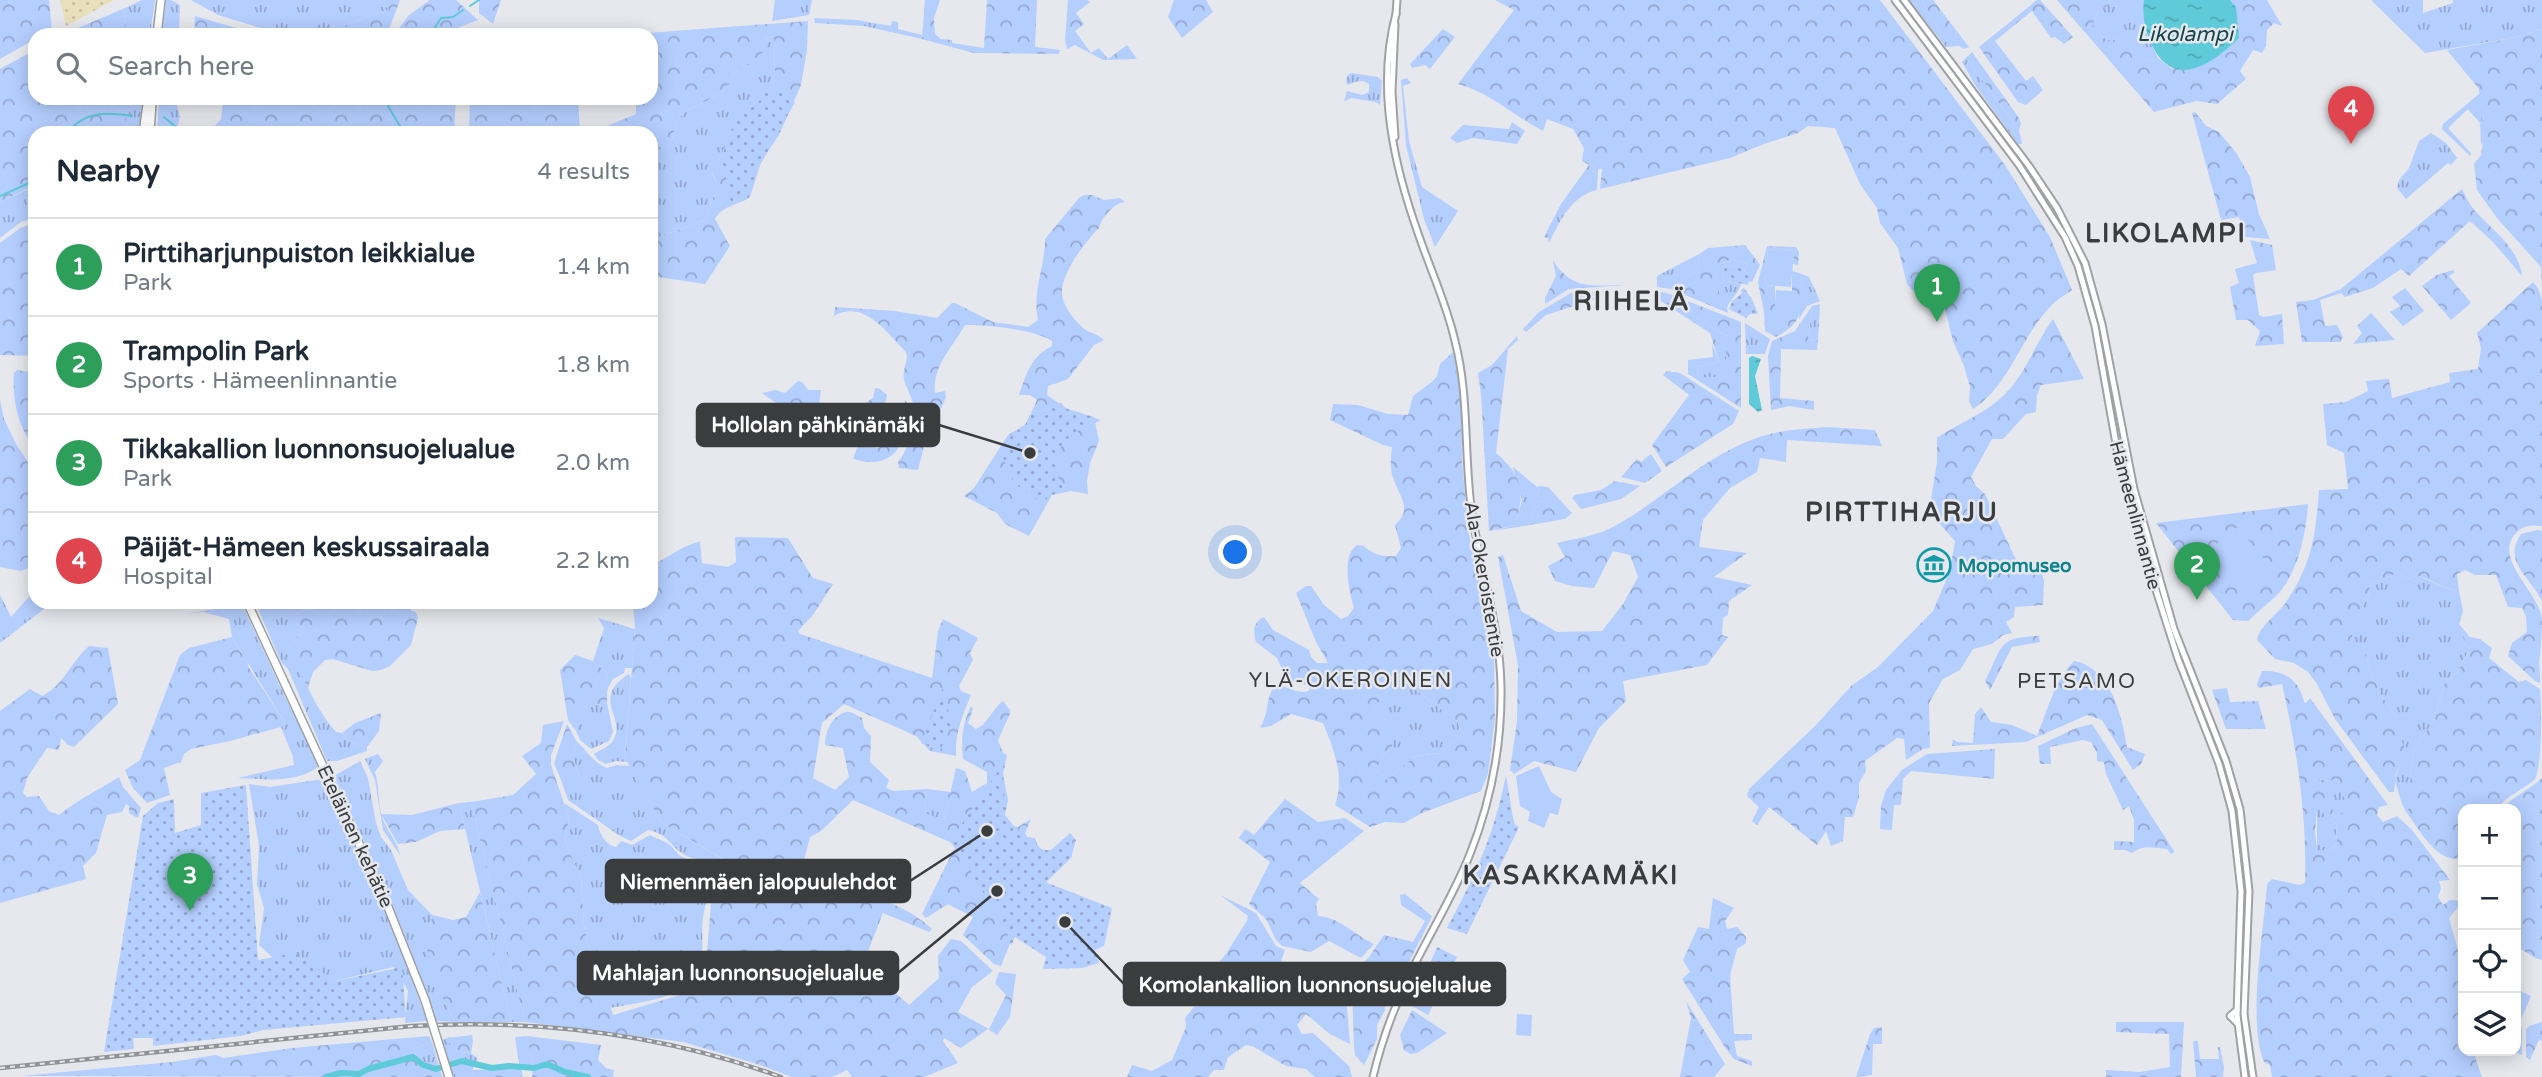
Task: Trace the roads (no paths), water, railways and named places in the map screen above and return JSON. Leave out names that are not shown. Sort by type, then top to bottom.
[{"type":"highway","points":[[158,28],[161,0]]},
{"type":"highway","points":[[144,126],[149,105]]},
{"type":"highway","points":[[150,105],[150,126]]},
{"type":"highway","name":"Eteläinen kehätie","points":[[250,609],[386,902],[425,1000],[449,1077]]},
{"type":"main road","name":"Ala-Okeroistentie","points":[[1373,1077],[1399,998],[1454,890],[1473,846],[1489,795],[1501,710],[1498,640],[1470,500],[1466,407],[1459,358],[1444,303],[1411,215],[1388,116],[1389,46],[1397,0]]},
{"type":"main road","name":"Hämeenlinnantie","points":[[1895,0],[2019,165],[2065,237],[2078,266],[2095,326],[2118,455],[2147,562],[2232,811],[2241,891],[2237,1023],[2245,1077]]},
{"type":"main road","name":"Hämeenlinnantie","points":[[1904,0],[2029,166],[2057,208],[2085,264],[2102,324],[2125,455],[2140,513],[2174,629],[2222,751],[2240,809],[2249,891],[2244,1014],[2253,1077]]},
{"type":"water","name":"Likolampi","points":[[2144,0],[2230,0],[2236,7],[2239,38],[2205,64],[2193,69],[2170,67],[2160,58],[2149,38],[2144,17]]},
{"type":"water","points":[[1752,356],[1761,359],[1755,376],[1762,410],[1758,412],[1749,404],[1749,358]]},
{"type":"waterway","points":[[470,6],[479,0]]},
{"type":"waterway","points":[[435,28],[441,18],[453,17],[463,10]]},
{"type":"waterway","points":[[389,105],[400,126]]},
{"type":"waterway","points":[[74,126],[81,120],[96,115],[132,116]]},
{"type":"waterway","points":[[164,117],[175,126]]},
{"type":"waterway","points":[[0,196],[28,182]]},
{"type":"waterway","points":[[326,1077],[341,1073],[359,1074],[413,1057],[423,1065],[436,1069],[462,1061],[492,1068],[534,1068],[547,1064],[565,1072],[588,1077]]},
{"type":"railway","points":[[0,1068],[412,1026],[459,1024],[553,1028],[646,1040],[736,1062],[781,1077]]},
{"type":"place","name":"Päijät-Hämeen keskussairaala","points":[[2351,144]]},
{"type":"place","name":"Pirttiharjunpuiston leikkialue","points":[[1937,322]]},
{"type":"place","name":"Hollolan pähkinämäki","points":[[1030,453]]},
{"type":"place","name":"Mopomuseo","points":[[1934,565]]},
{"type":"place","name":"Trampolin Park","points":[[2197,600]]},
{"type":"place","name":"Niemenmäen jalopuulehdot","points":[[987,831]]},
{"type":"place","name":"Mahlajan luonnonsuojelualue","points":[[997,891]]},
{"type":"place","name":"Tikkakallion luonnonsuojelualue","points":[[190,911]]},
{"type":"place","name":"Komolankallion luonnonsuojelualue","points":[[1065,922]]},
{"type":"district","name":"LIKOLAMPI","points":[[2166,233]]},
{"type":"district","name":"RIIHELÄ","points":[[1632,301]]},
{"type":"district","name":"PIRTTIHARJU","points":[[1902,512]]},
{"type":"district","name":"YLÄ-OKEROINEN","points":[[1351,680]]},
{"type":"district","name":"PETSAMO","points":[[2077,681]]},
{"type":"district","name":"KASAKKAMÄKI","points":[[1571,875]]}]
